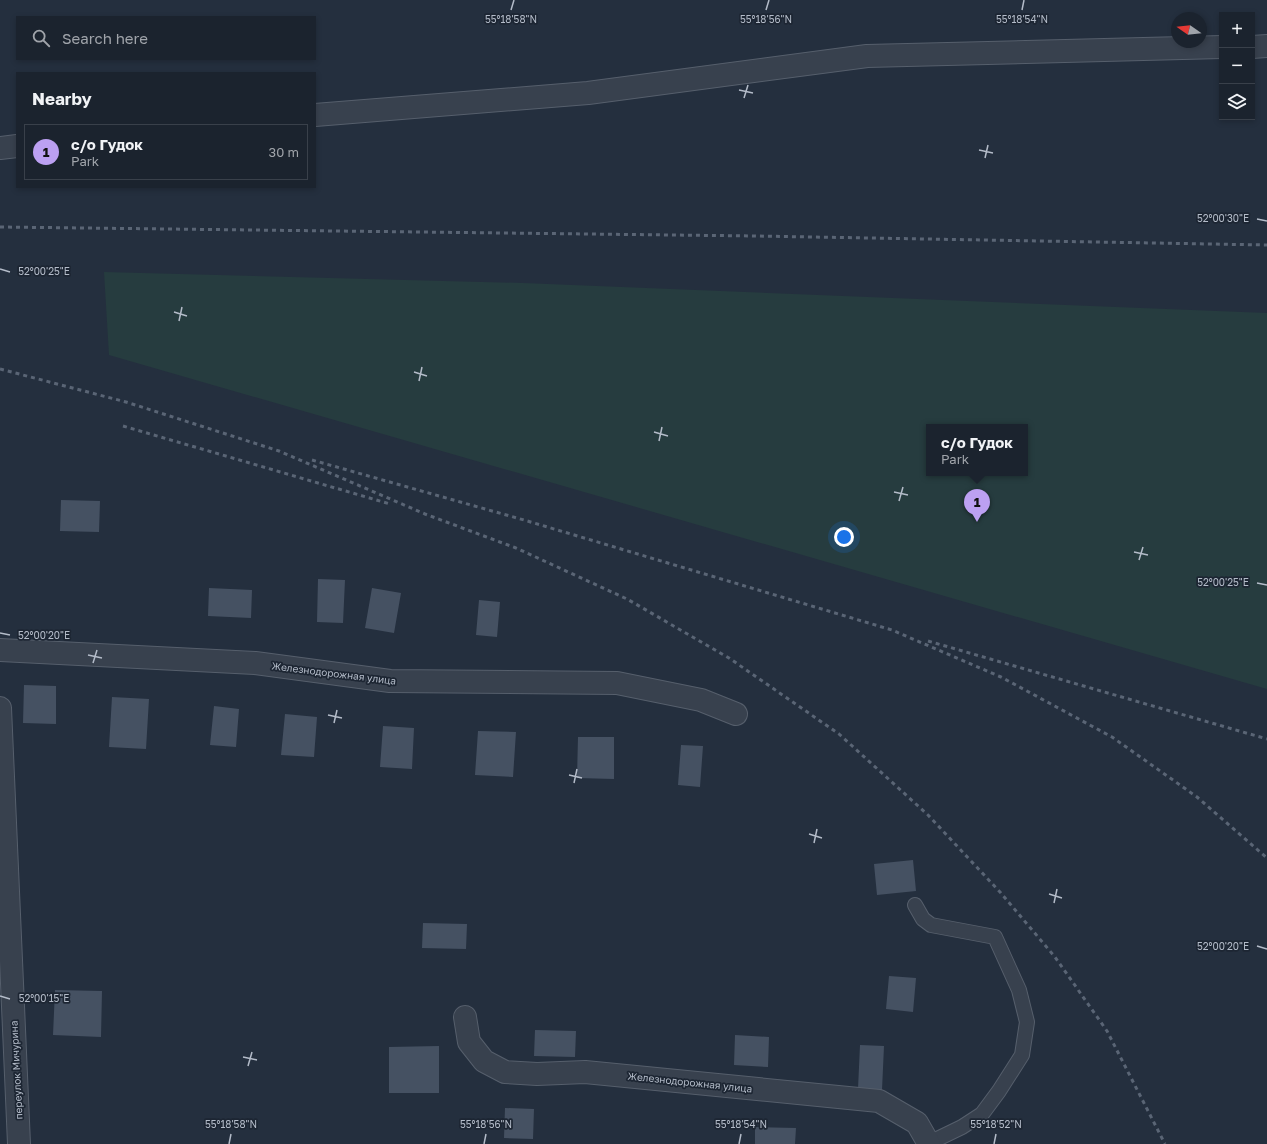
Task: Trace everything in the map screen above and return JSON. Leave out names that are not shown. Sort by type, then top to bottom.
[{"type":"street","points":[[1255,47],[1267,46]]},
{"type":"street","points":[[316,115],[588,93],[867,56],[1219,47]]},
{"type":"street","points":[[0,148],[16,146]]},
{"type":"street","name":"Железнодорожная улица","points":[[0,650],[255,663],[390,681],[617,683],[702,700],[736,714]]},
{"type":"street","name":"переулок Мичурина","points":[[0,708],[19,1144]]},
{"type":"street","name":"Железнодорожная улица","points":[[465,1017],[469,1042],[484,1062],[505,1072],[537,1074],[585,1072],[879,1101],[917,1123],[929,1144]]},
{"type":"lane","points":[[915,904],[923,919],[931,925],[995,937],[1019,990],[1027,1022],[1022,1055],[982,1114],[962,1127],[929,1144]]},
{"type":"green space","points":[[104,272],[523,283],[1267,313],[1267,689],[109,355]]},
{"type":"building","points":[[61,500],[100,501],[99,532],[60,531]]},
{"type":"building","points":[[318,579],[345,580],[343,623],[317,622]]},
{"type":"building","points":[[209,588],[252,590],[251,618],[208,616]]},
{"type":"building","points":[[372,588],[401,593],[394,633],[365,628]]},
{"type":"building","points":[[479,600],[500,602],[497,637],[476,635]]},
{"type":"building","points":[[24,685],[56,686],[56,724],[23,723]]},
{"type":"building","points":[[112,697],[149,699],[146,749],[109,747]]},
{"type":"building","points":[[214,706],[239,709],[236,747],[210,745]]},
{"type":"building","points":[[285,714],[317,717],[314,757],[281,755]]},
{"type":"building","points":[[383,726],[414,728],[412,769],[380,767]]},
{"type":"building","points":[[478,731],[516,732],[513,777],[475,775]]},
{"type":"building","points":[[578,737],[614,737],[614,779],[577,778]]},
{"type":"building","points":[[681,745],[703,746],[700,787],[678,785]]},
{"type":"building","points":[[913,860],[916,891],[877,895],[874,864]]},
{"type":"building","points":[[423,923],[467,924],[466,949],[422,948]]},
{"type":"building","points":[[889,976],[916,978],[913,1012],[886,1009]]},
{"type":"building","points":[[55,990],[102,991],[101,1037],[53,1035]]},
{"type":"building","points":[[535,1030],[576,1031],[575,1057],[534,1056]]},
{"type":"building","points":[[735,1035],[769,1037],[768,1067],[734,1065]]},
{"type":"building","points":[[860,1045],[884,1046],[882,1090],[858,1089]]},
{"type":"building","points":[[439,1046],[439,1093],[389,1093],[389,1047]]},
{"type":"building","points":[[505,1108],[534,1109],[533,1139],[504,1138]]},
{"type":"building","points":[[755,1127],[796,1128],[795,1144],[755,1144]]},
{"type":"railway","points":[[0,227],[756,236],[1267,245]]},
{"type":"railway","points":[[0,369],[126,402],[279,451],[425,514],[516,548],[627,599],[729,658],[839,734],[928,815],[1000,892],[1055,957],[1107,1031],[1165,1144]]},
{"type":"railway","points":[[123,426],[390,504]]},
{"type":"railway","points":[[312,460],[524,520],[892,630],[1001,677],[1112,737],[1197,797],[1267,858]]},
{"type":"railway","points":[[928,641],[1267,739]]},
{"type":"place","name":"с/о Гудок","points":[[977,522]]}]
